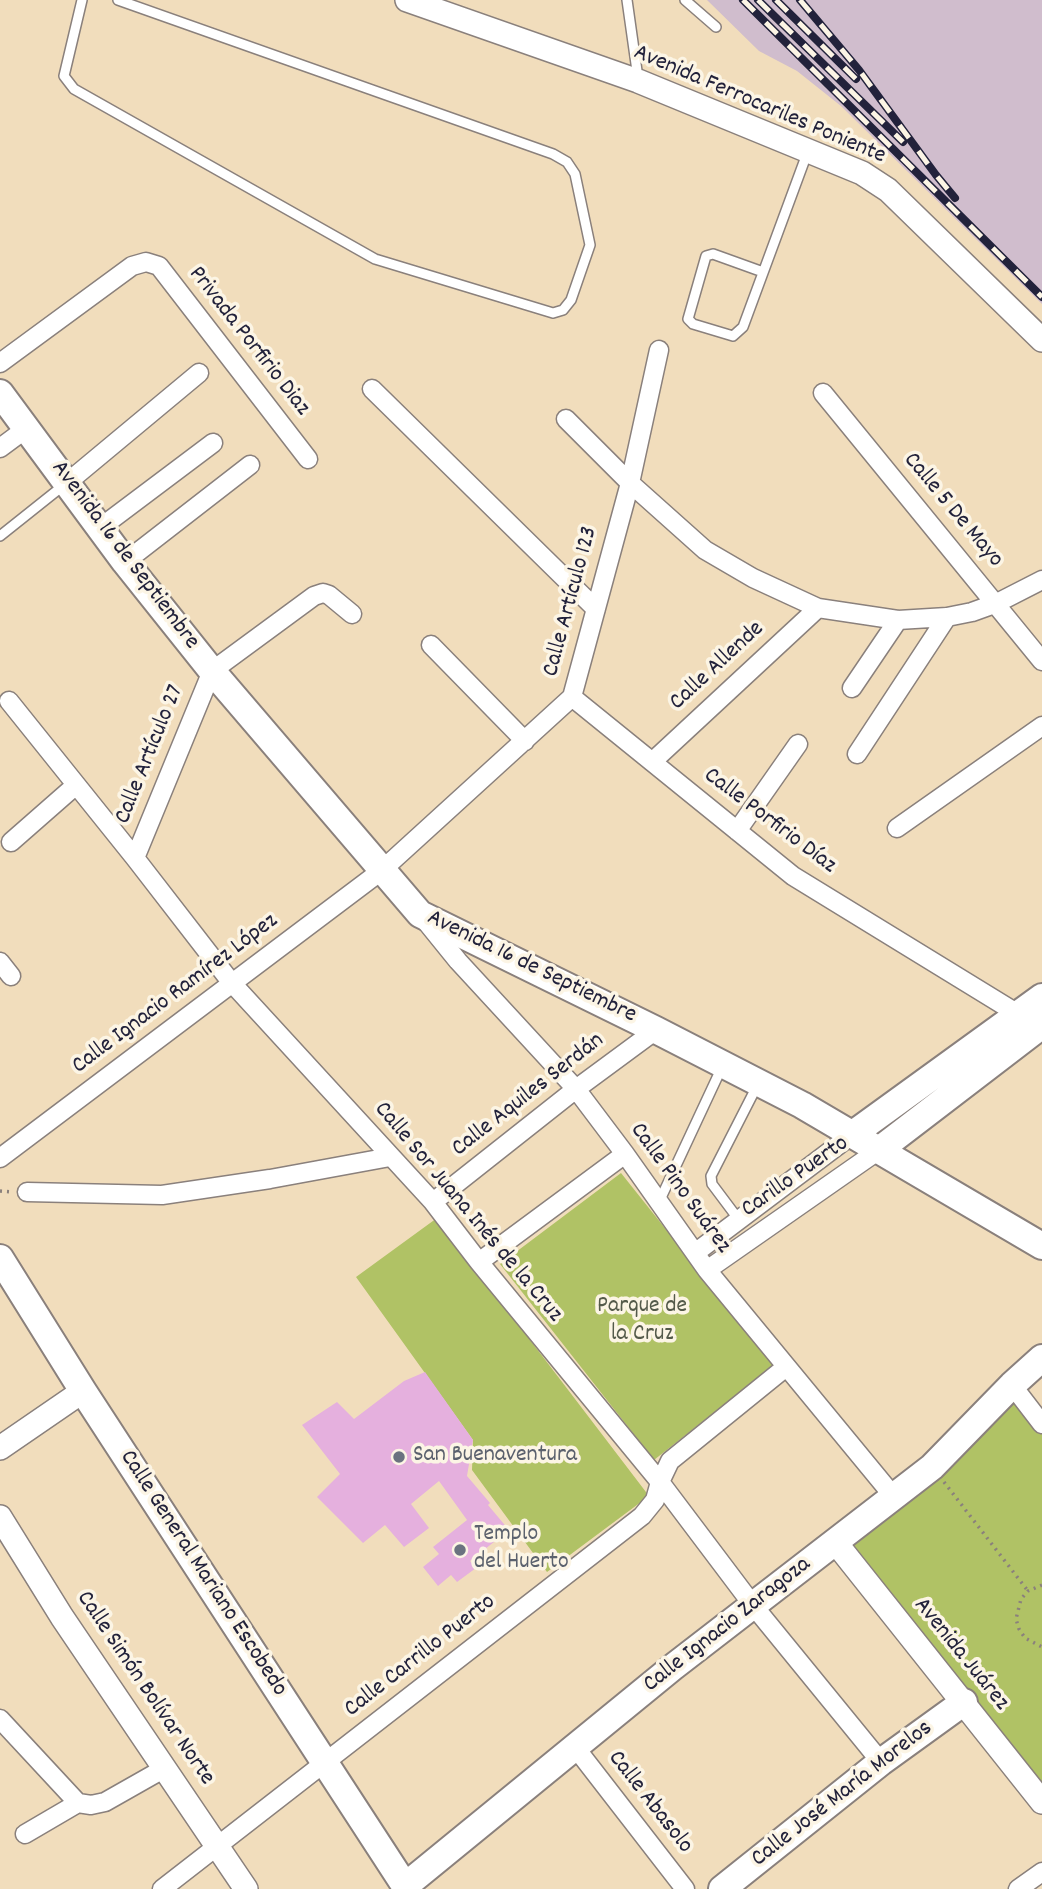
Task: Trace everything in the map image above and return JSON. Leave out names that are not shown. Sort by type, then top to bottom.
[{"type":"main road","name":"Avenida 16 de Septiembre","points":[[0,393],[125,562],[212,671],[381,872],[420,914],[758,1083],[853,1134],[1042,1246]]},
{"type":"main road","points":[[879,1150],[1030,1019],[1042,997]]},
{"type":"main road","points":[[853,1134],[1030,1019]]},
{"type":"main road","name":"Calle General Mariano Escobedo","points":[[0,1258],[83,1391],[406,1887]]},
{"type":"main road","name":"Calle Ignacio Zaragoza","points":[[406,1887],[752,1604],[836,1543],[932,1467],[1042,1358]]},
{"type":"main road","name":"Calle José María Morelos","points":[[722,1889],[881,1762],[964,1702]]},
{"type":"street","name":"Avenida Ferrocariles Poniente","points":[[407,0],[638,81],[862,173],[888,190],[1042,340]]},
{"type":"street","name":"Privada Porfirio Diaz","points":[[0,363],[132,266],[146,262],[159,266],[307,459]]},
{"type":"street","name":"Calle Artículo 123","points":[[381,872],[572,698],[630,482],[659,350]]},
{"type":"street","points":[[68,482],[199,373]]},
{"type":"street","points":[[372,390],[596,609]]},
{"type":"street","name":"Calle 5 De Mayo","points":[[823,393],[1042,661]]},
{"type":"street","points":[[566,419],[705,550],[753,578],[818,608],[898,620],[947,618],[997,603],[1042,580]]},
{"type":"street","points":[[0,447],[27,428]]},
{"type":"street","points":[[100,528],[213,443]]},
{"type":"street","points":[[125,562],[250,465]]},
{"type":"street","points":[[212,671],[314,596],[323,593],[329,595],[352,614]]},
{"type":"street","name":"Calle Allende","points":[[652,762],[818,608]]},
{"type":"street","points":[[857,754],[947,618]]},
{"type":"street","points":[[852,688],[898,620]]},
{"type":"street","points":[[431,645],[525,741]]},
{"type":"street","name":"Calle Artículo 27","points":[[135,858],[212,671]]},
{"type":"street","name":"Calle Porfirio Díaz","points":[[572,698],[793,876],[1030,1019]]},
{"type":"street","name":"Calle Sor Juana Inés de la Cruz","points":[[9,701],[231,982],[433,1202],[660,1482],[752,1604],[881,1762]]},
{"type":"street","points":[[897,828],[1042,726]]},
{"type":"street","points":[[737,831],[798,744]]},
{"type":"street","points":[[11,842],[76,785]]},
{"type":"street","name":"Calle Ignacio Ramírez López","points":[[0,1158],[381,872]]},
{"type":"street","name":"Calle Pino Suárez","points":[[420,914],[458,961],[576,1089],[707,1270],[894,1497]]},
{"type":"street","name":"Calle Aquiles Serdán","points":[[433,1202],[576,1089],[656,1030]]},
{"type":"street","name":"Carillo Puerto","points":[[695,1253],[853,1134]]},
{"type":"street","name":"Carillo Puerto","points":[[707,1270],[879,1150]]},
{"type":"street","points":[[479,1262],[625,1154]]},
{"type":"street","points":[[27,1192],[162,1195],[270,1180],[390,1157]]},
{"type":"street","name":"Calle Carrillo Puerto","points":[[162,1889],[642,1516],[655,1500],[670,1461],[786,1367]]},
{"type":"street","points":[[1012,1385],[1042,1424]]},
{"type":"street","points":[[0,1448],[83,1391]]},
{"type":"street","name":"Calle Simón Bolívar Norte","points":[[0,1517],[62,1617],[246,1889]]},
{"type":"street","name":"Avenida Juárez","points":[[836,1543],[1042,1802]]},
{"type":"street","points":[[0,1719],[78,1803]]},
{"type":"street","name":"Calle Abasolo","points":[[575,1747],[685,1889]]},
{"type":"street","points":[[25,1834],[78,1803],[92,1805],[105,1802],[166,1768]]},
{"type":"street","points":[[1018,1889],[1042,1872]]},
{"type":"lane","points":[[82,0],[64,76],[74,89],[375,259],[553,313],[563,310],[571,300],[590,245],[575,174],[567,162],[553,153],[118,0]]},
{"type":"lane","points":[[627,0],[638,81]]},
{"type":"lane","points":[[685,0],[716,27]]},
{"type":"lane","points":[[763,272],[713,254],[706,257],[688,319],[693,324],[733,336],[743,327],[808,151]]},
{"type":"lane","points":[[0,536],[68,482]]},
{"type":"lane","points":[[659,1202],[723,1065]]},
{"type":"lane","points":[[739,1220],[712,1184],[711,1176],[758,1083]]},
{"type":"path","points":[[932,1467],[1028,1591]]},
{"type":"path","points":[[1042,1585],[1028,1591],[1017,1609],[1018,1629],[1025,1638],[1042,1647]]},
{"type":"shaded area","points":[[707,0],[1042,0],[1042,304],[841,106],[797,71],[759,51]]},
{"type":"green space","name":"Parque de la Cruz","points":[[621,1173],[774,1365],[654,1460],[500,1264]]},
{"type":"green space","points":[[437,1218],[649,1496],[547,1572],[472,1470],[473,1440],[356,1277]]},
{"type":"green space","points":[[1012,1385],[1042,1424],[1042,1802],[836,1543]]},
{"type":"building","name":"San Buenaventura","points":[[425,1372],[473,1440],[467,1476],[509,1530],[470,1561],[476,1568],[457,1582],[451,1575],[438,1586],[423,1567],[439,1554],[433,1547],[467,1520],[439,1481],[411,1504],[429,1528],[404,1547],[385,1525],[363,1543],[317,1497],[340,1474],[302,1425],[337,1402],[354,1419],[404,1381]]},
{"type":"railway","points":[[743,0],[1042,297]]},
{"type":"railway","points":[[758,0],[903,142]]},
{"type":"railway","points":[[776,0],[856,79]]},
{"type":"railway","points":[[800,0],[859,70],[955,198]]},
{"type":"place","name":"San Buenaventura","points":[[399,1457]]},
{"type":"place","name":"Templo del Huerto","points":[[460,1550]]}]
